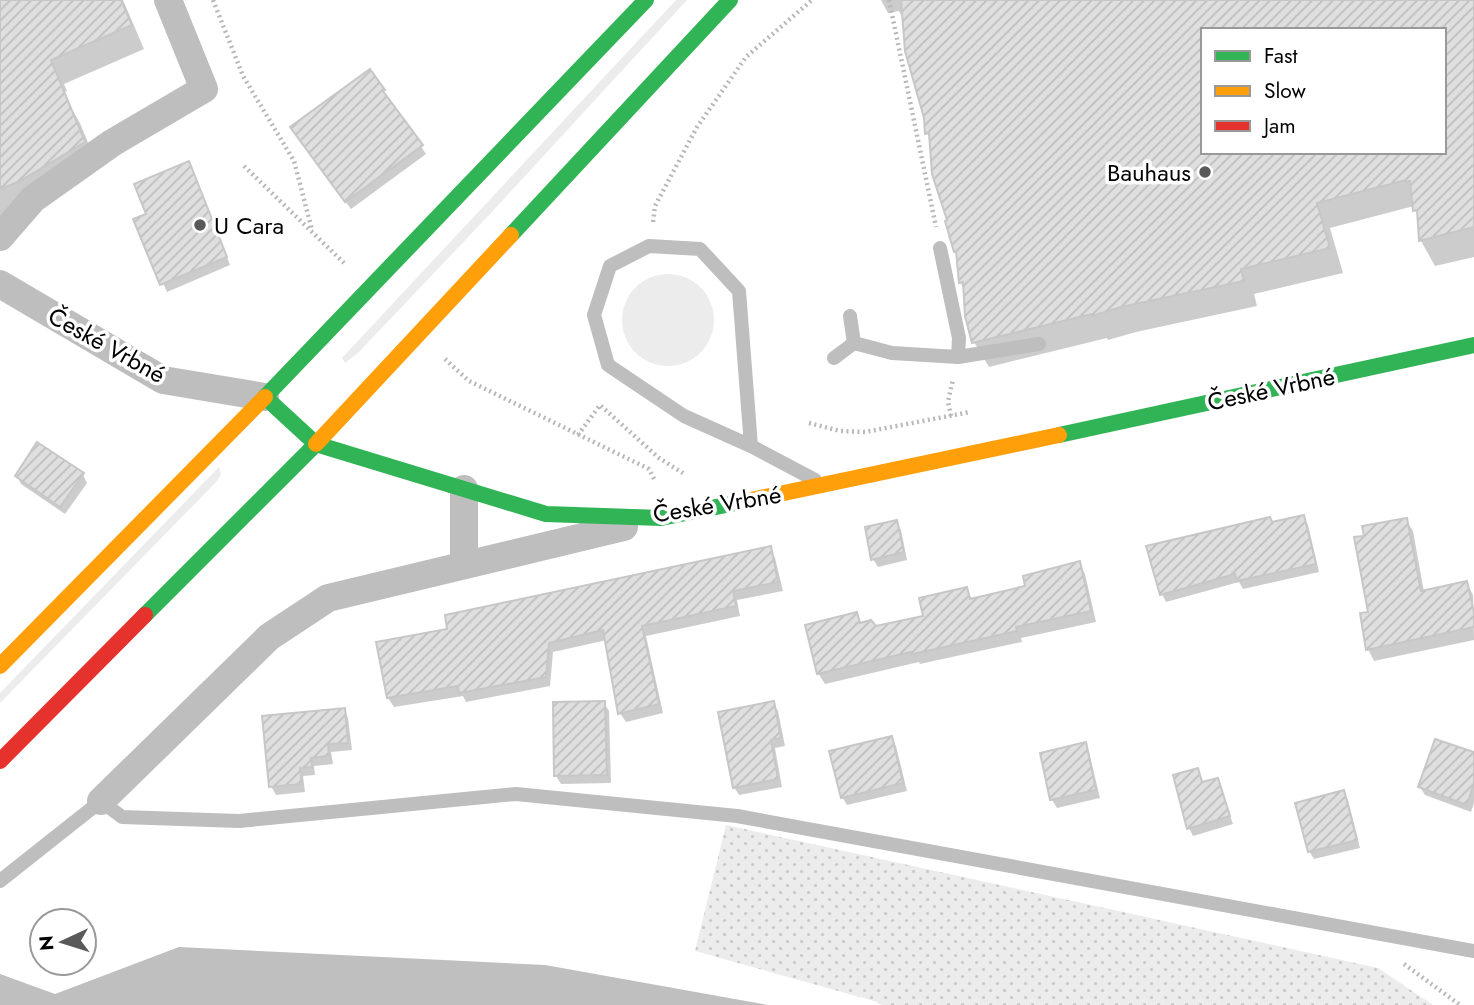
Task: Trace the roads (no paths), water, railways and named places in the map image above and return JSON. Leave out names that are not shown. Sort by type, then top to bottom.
[{"type":"main road","points":[[0,666],[265,397],[646,0]]},
{"type":"main road","points":[[0,761],[316,444],[730,0]]},
{"type":"main road","name":"České Vrbné","points":[[265,397],[316,444],[546,513],[661,518],[1474,345]]},
{"type":"street","points":[[0,237],[33,199],[113,143],[204,89],[168,0]]},
{"type":"street","name":"České Vrbné","points":[[0,284],[163,380],[265,397]]},
{"type":"street","points":[[464,489],[464,564]]},
{"type":"street","points":[[101,801],[269,637],[328,598],[661,518]]},
{"type":"lane","points":[[751,446],[739,291],[700,248],[649,246],[610,266],[594,315],[608,365],[684,416],[751,446],[826,485]]},
{"type":"lane","points":[[940,248],[959,338],[958,357]]},
{"type":"lane","points":[[850,316],[854,343]]},
{"type":"lane","points":[[854,343],[892,353],[958,357],[1039,344]]},
{"type":"lane","points":[[834,358],[854,343]]},
{"type":"lane","points":[[0,881],[101,801],[121,817],[239,821],[516,794],[737,816],[1474,951]]},
{"type":"place","name":"Bauhaus","points":[[1205,172]]},
{"type":"place","name":"U Cara","points":[[200,225]]}]
